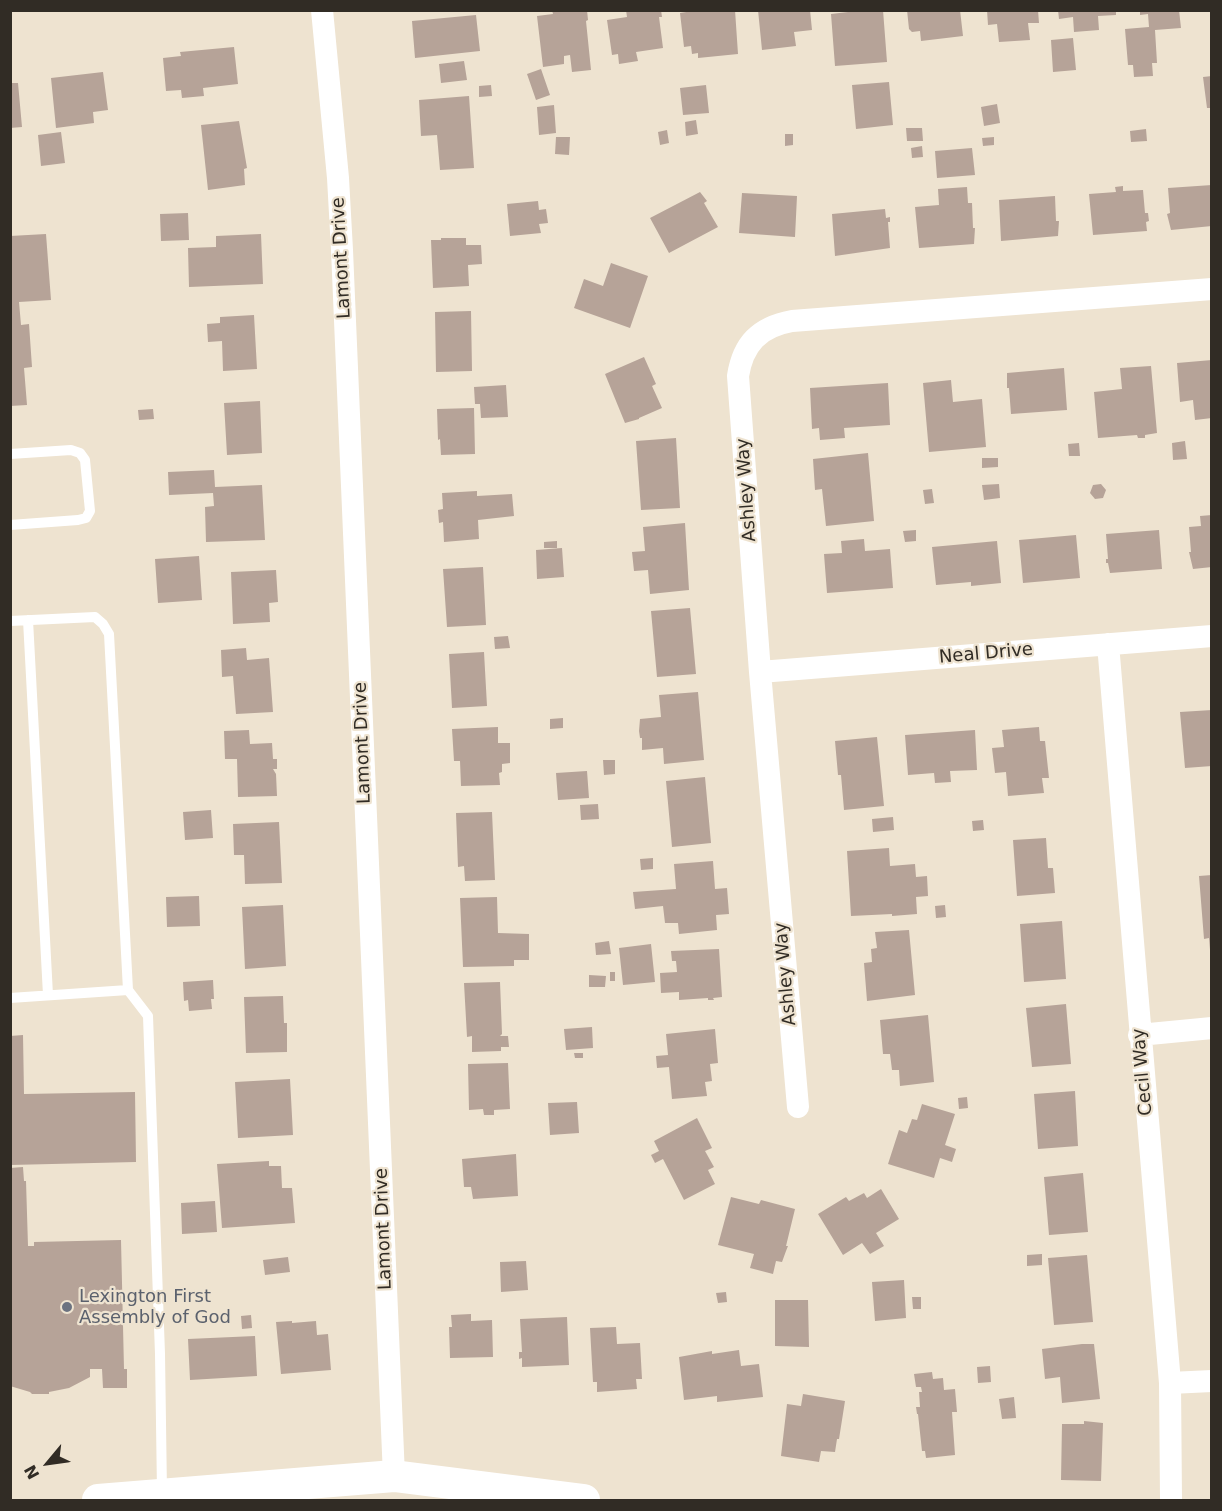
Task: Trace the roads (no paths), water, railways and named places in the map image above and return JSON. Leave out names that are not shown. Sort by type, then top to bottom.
[{"type":"main road","points":[[98,1500],[394,1476],[584,1500]]},
{"type":"street","name":"Lamont Drive","points":[[322,10],[338,178],[342,250],[394,1476]]},
{"type":"street","name":"Ashley Way","points":[[798,1107],[760,672],[738,376],[740,364],[749,343],[761,332],[780,323],[792,321],[1212,289]]},
{"type":"street","name":"Neal Drive","points":[[760,672],[1212,636]]},
{"type":"street","name":"Cecil Way","points":[[1108,644],[1170,1383],[1171,1500]]},
{"type":"street","points":[[1139,1035],[1212,1028]]},
{"type":"street","points":[[1170,1383],[1212,1381]]},
{"type":"lane","points":[[10,454],[71,450],[80,453],[86,460],[90,511],[86,518],[78,520],[10,525]]},
{"type":"lane","points":[[10,621],[95,617],[109,634],[128,990],[148,1016],[160,1354],[162,1495]]},
{"type":"lane","points":[[28,620],[48,995]]},
{"type":"lane","points":[[10,998],[128,990]]},
{"type":"place","name":"Lexington First Assembly of God","points":[[67,1307]]}]
